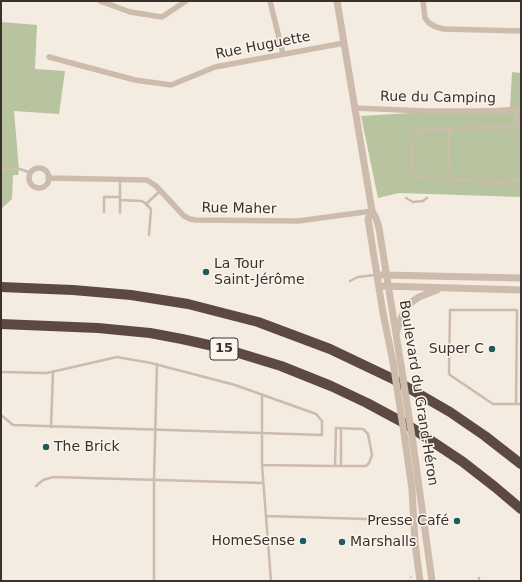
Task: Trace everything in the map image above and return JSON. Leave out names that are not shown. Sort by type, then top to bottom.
[{"type":"highway","name":"15","points":[[1,287],[91,291],[146,297],[212,310],[275,328],[346,356],[399,382],[467,423],[520,464]]},
{"type":"highway","name":"15","points":[[1,324],[98,328],[141,332],[201,343],[244,354],[281,366],[331,386],[406,424],[463,462],[521,509]]},
{"type":"street","points":[[100,1],[130,12],[162,17],[186,1]]},
{"type":"street","points":[[270,1],[283,54]]},
{"type":"street","name":"Boulevard du Grand-Héron","points":[[337,1],[372,211],[376,218],[396,333],[432,581]]},
{"type":"street","points":[[423,1],[425,18],[436,27],[521,31]]},
{"type":"street","name":"Rue Huguette","points":[[49,57],[135,80],[172,85],[215,67],[344,43]]},
{"type":"street","name":"Rue du Camping","points":[[355,108],[425,111],[518,111]]},
{"type":"street","name":"Rue Maher","points":[[31,173],[35,170],[41,169],[47,173],[48,178],[147,180],[153,183],[184,216],[196,220],[298,222],[372,211]]},
{"type":"street","points":[[31,173],[30,180],[32,185],[35,187],[39,188],[45,186],[48,178]]},
{"type":"street","name":"Boulevard du Grand-Héron","points":[[372,211],[368,219],[405,440],[412,493],[415,544],[420,581]]},
{"type":"street","points":[[378,275],[521,278]]},
{"type":"street","points":[[380,286],[521,290]]},
{"type":"street","points":[[396,333],[402,316],[410,303],[419,297],[442,288]]},
{"type":"lane","points":[[518,111],[521,135]]},
{"type":"lane","points":[[519,127],[456,128],[452,130],[425,128],[416,133],[412,143],[411,165],[416,176],[423,178],[503,182],[514,181],[521,178]]},
{"type":"lane","points":[[448,179],[449,134],[452,130]]},
{"type":"lane","points":[[1,171],[6,169],[21,169],[31,173]]},
{"type":"lane","points":[[120,179],[120,213]]},
{"type":"lane","points":[[146,204],[160,190]]},
{"type":"lane","points":[[104,212],[104,197],[142,200],[151,209],[149,235]]},
{"type":"lane","points":[[406,198],[413,202],[423,201],[427,198]]},
{"type":"lane","points":[[350,281],[358,277],[378,275]]},
{"type":"lane","points":[[516,404],[517,310],[450,310],[450,375],[493,404],[516,404],[521,404]]},
{"type":"lane","points":[[1,372],[47,373],[117,357],[157,364],[235,385],[316,414],[322,421],[322,434],[13,425],[1,415]]},
{"type":"lane","points":[[154,581],[154,480],[157,364]]},
{"type":"lane","points":[[51,426],[53,371]]},
{"type":"lane","points":[[262,394],[263,483],[272,581]]},
{"type":"lane","points":[[262,464],[335,466],[366,466],[372,455],[368,434],[363,429],[336,428],[335,466]]},
{"type":"lane","points":[[341,428],[341,466]]},
{"type":"lane","points":[[36,486],[43,480],[53,478],[263,483]]},
{"type":"lane","points":[[267,516],[366,519]]},
{"type":"path","points":[[408,581],[413,576]]},
{"type":"green space","points":[[1,22],[37,25],[35,69],[65,71],[59,114],[14,111],[19,170],[18,175],[13,175],[12,199],[1,209]]},
{"type":"green space","points":[[512,72],[521,73],[521,197],[399,193],[378,198],[361,116],[510,107]]},
{"type":"place","name":"La Tour Saint-Jérôme","points":[[206,272]]},
{"type":"place","name":"Super C","points":[[492,349]]},
{"type":"place","name":"The Brick","points":[[46,447]]},
{"type":"place","name":"Presse Café","points":[[457,521]]},
{"type":"place","name":"HomeSense","points":[[303,541]]},
{"type":"place","name":"Marshalls","points":[[342,542]]}]
